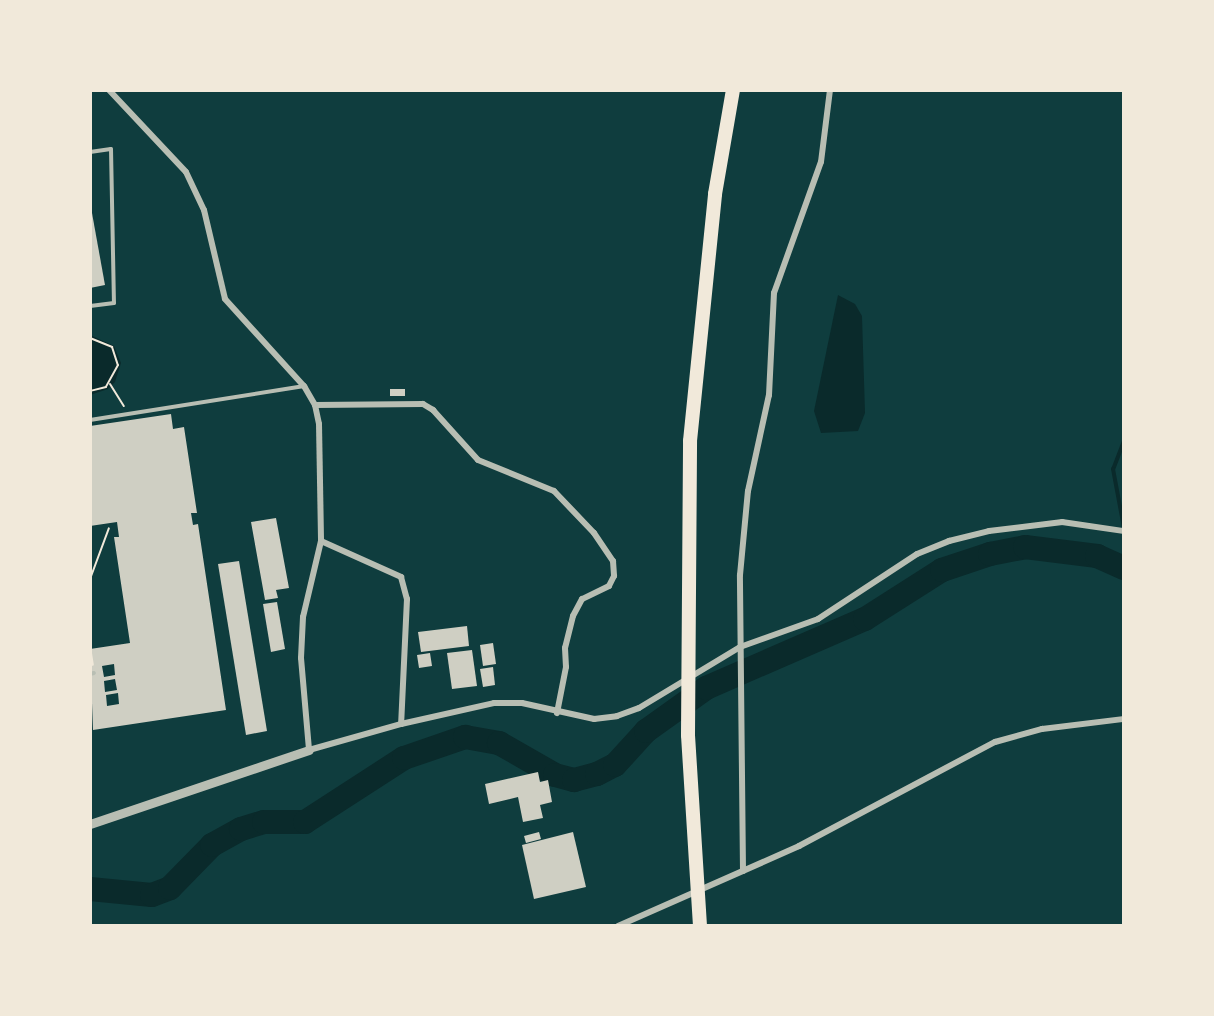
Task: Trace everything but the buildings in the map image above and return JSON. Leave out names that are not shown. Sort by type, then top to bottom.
[{"type":"highway","points":[[700,926],[688,735],[690,441],[711,227],[733,90]]},
{"type":"street","points":[[109,90],[186,172],[204,210],[225,299],[304,386],[315,405],[319,424],[321,541],[303,617],[301,658],[309,750]]},
{"type":"street","points":[[742,871],[740,575],[748,491],[774,360],[769,324],[774,294],[821,162],[830,90]]},
{"type":"street","points":[[315,405],[423,404],[434,410],[478,460],[554,491],[594,533],[613,561],[614,576],[609,586],[582,599],[573,616],[565,648],[566,667],[557,713]]},
{"type":"street","points":[[90,824],[309,750],[401,724],[494,703],[522,703],[557,713],[594,719],[639,708],[740,647],[818,619],[917,554],[949,541],[989,531],[1062,522],[1121,531]]},
{"type":"street","points":[[321,541],[401,577],[407,599],[401,724]]},
{"type":"street","points":[[618,926],[798,846],[995,742],[1042,729],[1124,719]]},
{"type":"lane","points":[[90,152],[111,148],[114,303],[90,306]]},
{"type":"lane","points":[[90,420],[304,386]]},
{"type":"path","points":[[90,338],[105,341],[116,356],[116,373],[110,384],[90,392]]},
{"type":"path","points":[[110,384],[120,395],[127,414]]},
{"type":"path","points":[[90,579],[109,528]]},
{"type":"path","points":[[90,647],[92,673]]},
{"type":"water","points":[[838,295],[855,304],[862,316],[865,413],[858,431],[821,433],[814,411]]},
{"type":"water","points":[[90,335],[114,346],[121,363],[115,382],[108,389],[90,395]]},
{"type":"waterway","points":[[1124,441],[1113,469],[1124,528]]},
{"type":"waterway","points":[[90,889],[152,895],[170,888],[212,845],[241,829],[264,822],[305,822],[404,758],[465,737],[499,743],[555,775],[574,780],[597,774],[615,765],[646,731],[706,688],[865,619],[942,570],[990,554],[1025,547],[1097,556],[1124,568]]}]
